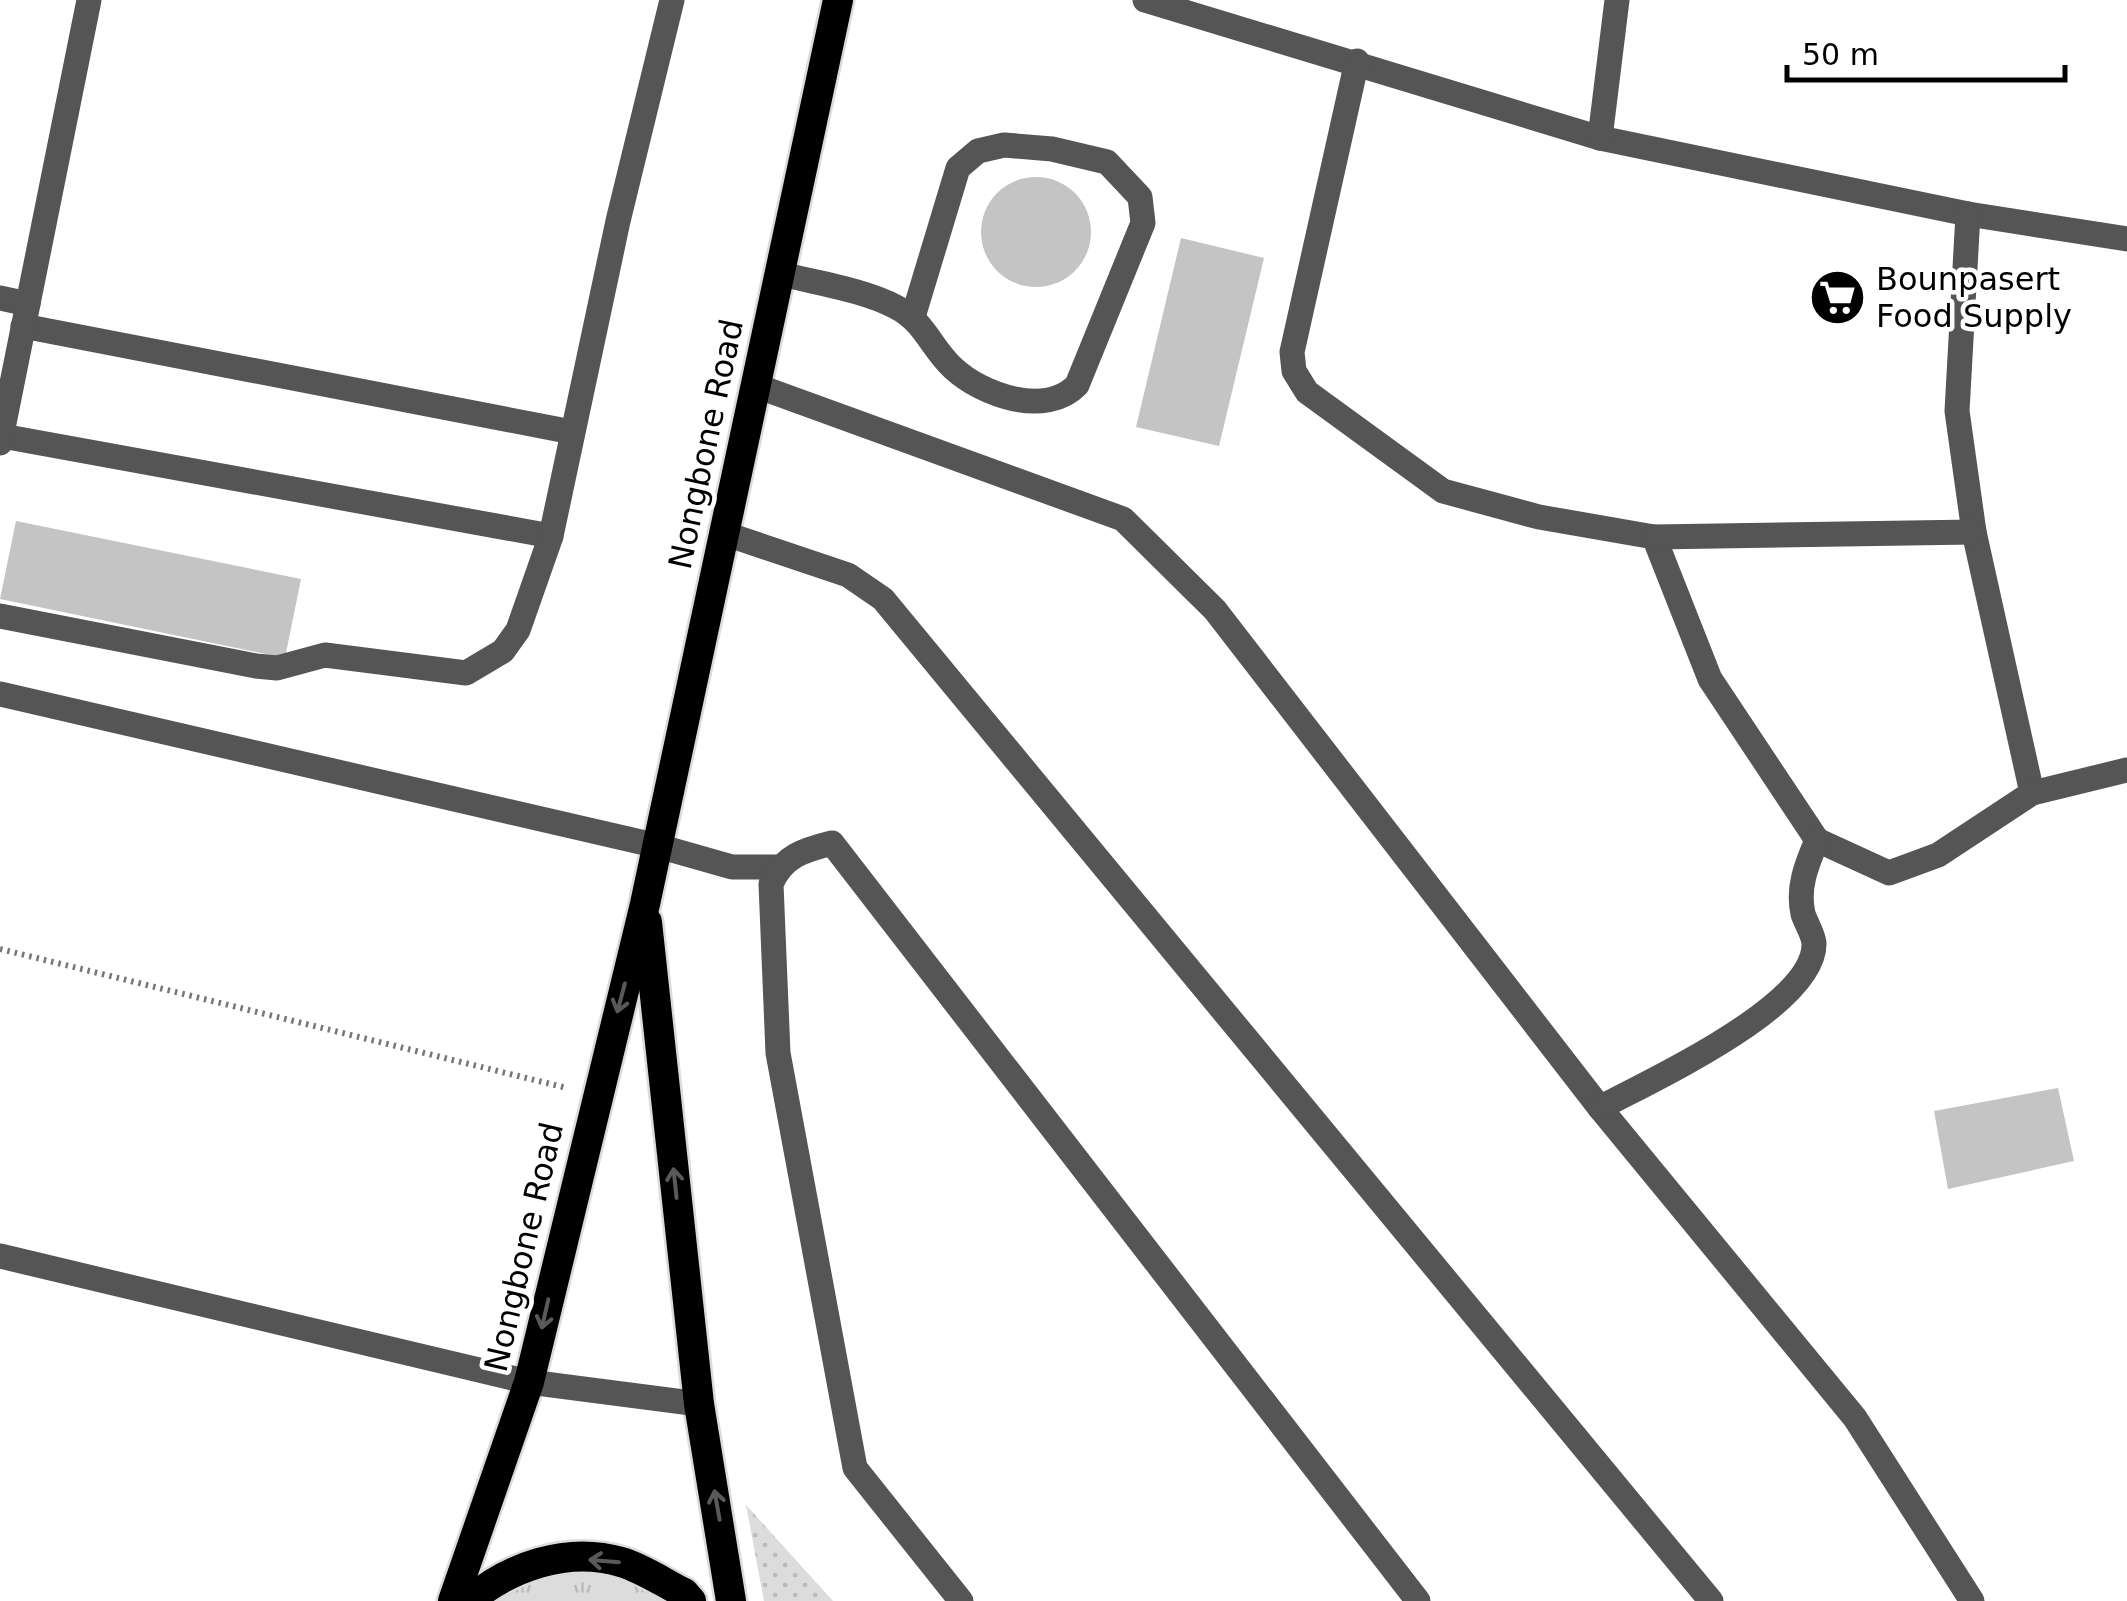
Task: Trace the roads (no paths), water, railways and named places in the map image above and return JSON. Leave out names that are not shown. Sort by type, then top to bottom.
[{"type":"highway","name":"Nongbone Road","points":[[453,1601],[530,1382],[645,904],[838,0]]},
{"type":"highway","name":"Nongbone Road","points":[[645,904],[699,1404],[732,1601]]},
{"type":"highway","points":[[469,1601],[497,1577],[556,1558],[620,1562],[684,1593],[691,1601]]},
{"type":"street","points":[[89,0],[1,439],[551,536]]},
{"type":"street","points":[[0,616],[278,668],[324,655],[466,673],[503,651],[518,630],[551,536],[672,0]]},
{"type":"street","points":[[1145,0],[1357,61],[1600,138],[1968,214],[2127,239]]},
{"type":"street","points":[[1600,138],[1617,0]]},
{"type":"street","points":[[1357,61],[1292,352],[1294,371],[1307,392],[1442,491],[1539,517],[1654,536],[1974,532]]},
{"type":"street","points":[[778,273],[892,304],[913,317],[949,365],[968,381],[1039,404],[1063,399],[1077,384],[1143,223],[1140,197],[1107,162],[1004,145],[978,152],[958,168],[913,317]]},
{"type":"street","points":[[1968,214],[1957,410],[1974,532],[2032,793]]},
{"type":"street","points":[[0,298],[26,315],[572,432]]},
{"type":"street","points":[[754,385],[1123,519],[1216,610],[1600,1108],[1855,1418],[1972,1601]]},
{"type":"street","points":[[723,534],[848,575],[882,599],[1710,1601]]},
{"type":"street","points":[[1654,536],[1710,679],[1817,840],[1889,873],[1938,855],[2032,793],[2127,770]]},
{"type":"street","points":[[0,694],[658,846],[732,867],[778,867]]},
{"type":"street","points":[[1600,1108],[1708,1049],[1778,1003],[1802,976],[1814,944],[1802,910],[1802,876],[1817,840]]},
{"type":"street","points":[[961,1601],[855,1468],[778,1054],[771,884],[778,867],[803,850],[832,843],[1418,1601]]},
{"type":"street","points":[[0,1256],[530,1382],[699,1404]]},
{"type":"place","name":"Bounpasert Food Supply","points":[[1837,297]]}]
